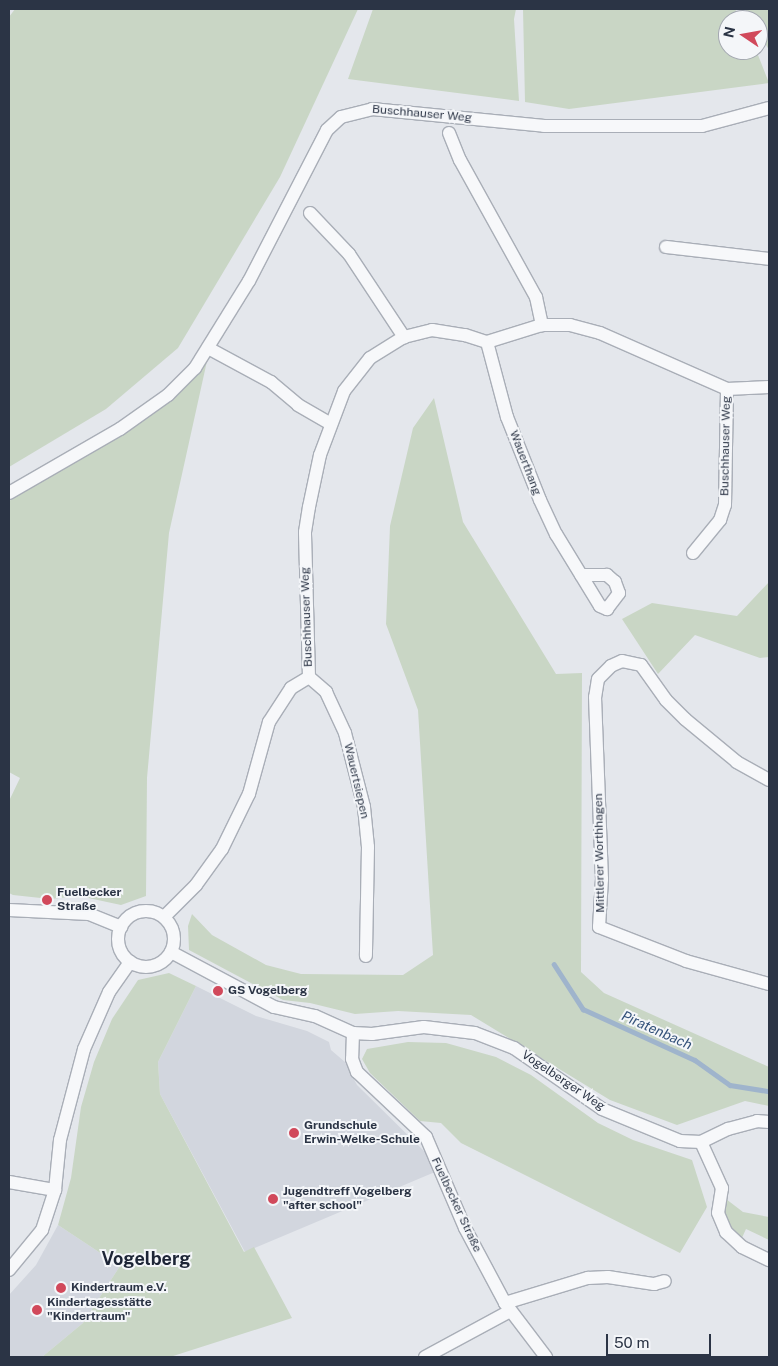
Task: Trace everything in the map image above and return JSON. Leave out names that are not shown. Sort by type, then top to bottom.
[{"type":"street","name":"Buschhauser Weg","points":[[9,493],[120,429],[168,396],[195,368],[249,281],[327,130],[350,112],[372,109],[544,126],[702,126],[769,108]]},
{"type":"street","name":"Buschhauser Weg","points":[[449,134],[460,160],[506,238],[536,297],[542,325]]},
{"type":"street","points":[[310,213],[349,254],[404,337]]},
{"type":"street","points":[[666,247],[769,258]]},
{"type":"street","name":"Buschhauser Weg","points":[[164,917],[196,885],[222,849],[249,794],[269,722],[291,688],[309,677],[305,532],[320,455],[331,424],[355,373],[370,358],[404,337],[432,330],[465,335],[487,342],[542,325],[587,328],[727,389],[769,387]]},
{"type":"street","name":"Wauerthang","points":[[487,342],[522,457],[556,534],[581,575]]},
{"type":"street","points":[[208,348],[271,382],[298,405],[331,424]]},
{"type":"street","name":"Buschhauser Weg","points":[[693,554],[720,520],[725,505],[727,389]]},
{"type":"street","name":"Mittlerer Worthhagen","points":[[769,780],[736,762],[685,719],[666,700],[640,665],[622,662],[612,666],[598,679],[600,927],[686,961],[769,984]]},
{"type":"street","name":"Wauertsiepen","points":[[309,677],[326,692],[345,733],[364,807],[368,846],[366,956]]},
{"type":"street","points":[[9,910],[89,914],[121,927]]},
{"type":"street","points":[[141,912],[164,917],[174,934],[171,952],[158,965],[138,966],[130,962],[120,950],[121,927],[133,914],[141,912]]},
{"type":"street","points":[[171,952],[274,1007],[315,1016],[353,1032]]},
{"type":"street","points":[[9,1270],[42,1230],[55,1190],[60,1140],[84,1049],[109,992],[130,962]]},
{"type":"street","name":"Vogelberger Weg","points":[[353,1032],[372,1034],[424,1027],[475,1033],[514,1048],[602,1109],[680,1141],[701,1142]]},
{"type":"street","name":"Fuelbecker Straße","points":[[353,1032],[352,1059],[357,1072],[426,1136],[465,1228],[507,1307],[546,1357]]},
{"type":"street","points":[[769,1122],[758,1121],[728,1129],[701,1142],[722,1188],[718,1214],[726,1232],[742,1247],[769,1260]]},
{"type":"street","points":[[9,1182],[55,1190]]},
{"type":"street","points":[[425,1357],[507,1307],[588,1278],[608,1276],[654,1284],[666,1281]]},
{"type":"shaded area","name":"Grundschule Erwin-Welke-Schule","points":[[196,986],[256,1016],[307,1031],[329,1042],[331,1050],[345,1062],[357,1085],[426,1153],[435,1172],[245,1252],[160,1094],[158,1062]]},
{"type":"shaded area","name":"Kindertraum e.V.","points":[[58,1225],[120,1266],[83,1323],[42,1357],[9,1357],[9,1295],[36,1265]]},
{"type":"green space","points":[[15,9],[358,9],[280,177],[178,348],[106,409],[9,467],[9,17]]},
{"type":"green space","points":[[373,9],[516,9],[514,19],[519,101],[348,79]]},
{"type":"green space","points":[[523,9],[735,9],[718,10],[718,60],[760,60],[769,83],[569,109],[525,102]]},
{"type":"green space","points":[[769,9],[769,50],[768,10],[746,10]]},
{"type":"green space","points":[[207,361],[169,533],[147,778],[146,896],[121,905],[79,896],[50,899],[13,895],[9,893],[9,801],[20,778],[9,772],[9,501],[146,419],[178,395]]},
{"type":"green space","points":[[434,398],[463,522],[556,674],[582,673],[581,972],[604,993],[769,1067],[769,1106],[745,1101],[677,1125],[610,1100],[471,1015],[398,1011],[355,1014],[310,1003],[283,1000],[189,950],[188,926],[192,914],[212,935],[266,965],[301,974],[403,975],[433,955],[418,710],[386,624],[390,526],[413,428]]},
{"type":"green space","points":[[769,582],[769,657],[760,658],[695,635],[658,674],[622,619],[652,603],[737,616]]},
{"type":"green space","points":[[169,973],[196,986],[158,1062],[160,1094],[244,1252],[254,1247],[292,1318],[170,1357],[42,1357],[83,1323],[120,1266],[58,1225],[71,1178],[81,1107],[94,1062],[112,1019],[138,980]]},
{"type":"green space","points":[[408,1042],[446,1043],[496,1057],[531,1075],[598,1123],[633,1140],[692,1160],[707,1207],[680,1253],[461,1143],[441,1123],[420,1121],[370,1073],[362,1059],[367,1049]]},
{"type":"green space","points":[[726,1199],[743,1212],[769,1217],[769,1240],[746,1229],[741,1240],[724,1217]]},
{"type":"waterway","name":"Piratenbach","points":[[554,964],[583,1009],[695,1060],[730,1085],[769,1091]]},
{"type":"place","name":"Fuelbecker Straße","points":[[47,900]]},
{"type":"place","name":"GS Vogelberg","points":[[218,991]]},
{"type":"place","name":"Grundschule Erwin-Welke-Schule","points":[[294,1133]]},
{"type":"place","name":"Jugendtreff Vogelberg \"after school\"","points":[[273,1199]]},
{"type":"place","name":"Kindertraum e.V.","points":[[61,1288]]},
{"type":"place","name":"Kindertagesstätte \"Kindertraum\"","points":[[37,1310]]},
{"type":"district","name":"Vogelberg","points":[[146,1259]]}]
